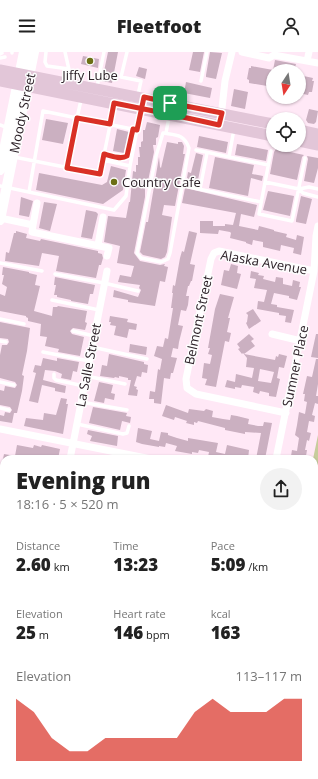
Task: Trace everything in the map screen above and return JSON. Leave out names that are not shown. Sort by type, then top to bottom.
[{"type":"main road","name":"Moody Street","points":[[0,219],[8,156],[23,80],[24,52]]},
{"type":"main road","name":"Moody Street","points":[[0,170],[8,156],[4,126],[34,52]]},
{"type":"main road","points":[[0,70],[23,80],[81,97],[266,135]]},
{"type":"main road","points":[[0,81],[23,80],[69,83],[266,122]]},
{"type":"main road","points":[[141,97],[141,109]]},
{"type":"main road","points":[[306,131],[318,134]]},
{"type":"main road","points":[[306,142],[318,145]]},
{"type":"street","points":[[219,125],[232,52]]},
{"type":"street","points":[[246,52],[268,58],[274,55],[318,63]]},
{"type":"street","points":[[307,61],[309,52]]},
{"type":"street","points":[[37,203],[32,232],[108,248],[107,256]]},
{"type":"street","points":[[98,246],[103,217]]},
{"type":"street","points":[[0,219],[33,225]]},
{"type":"street","name":"Sumner Place","points":[[277,455],[314,271],[318,226]]},
{"type":"street","name":"Alaska Avenue","points":[[214,253],[219,251],[314,271]]},
{"type":"street","name":"Belmont Street","points":[[214,253],[211,259],[186,378],[187,388],[196,394],[286,413]]},
{"type":"street","name":"La Salle Street","points":[[71,455],[107,271]]},
{"type":"street","points":[[272,334],[301,341]]},
{"type":"street","points":[[0,429],[132,455]]},
{"type":"lane","points":[[46,52],[45,62],[47,66],[69,69]]},
{"type":"lane","points":[[65,52],[69,69],[69,83]]},
{"type":"lane","points":[[97,88],[104,52]]},
{"type":"lane","points":[[127,52],[121,77],[141,81],[141,97]]},
{"type":"lane","points":[[201,81],[207,52]]},
{"type":"lane","points":[[0,58],[5,57]]},
{"type":"lane","points":[[67,168],[81,97]]},
{"type":"lane","points":[[8,156],[100,174],[114,103]]},
{"type":"lane","points":[[104,154],[120,158],[127,156],[141,109]]},
{"type":"lane","points":[[28,192],[43,111],[135,130]]},
{"type":"lane","points":[[166,133],[170,114]]},
{"type":"lane","points":[[229,157],[235,128]]},
{"type":"lane","points":[[3,187],[114,210],[126,196],[135,130]]},
{"type":"lane","points":[[163,132],[166,133],[182,137],[187,142],[189,148],[170,253],[168,259],[161,262],[141,258],[137,253],[156,156],[163,132]]},
{"type":"lane","points":[[196,150],[268,165]]},
{"type":"lane","points":[[271,152],[259,214],[292,221],[304,158]]},
{"type":"lane","points":[[200,189],[207,153]]},
{"type":"lane","points":[[102,160],[130,166]]},
{"type":"lane","points":[[265,182],[299,189],[309,187],[318,189]]},
{"type":"lane","points":[[188,186],[262,202]]},
{"type":"lane","points":[[299,189],[303,193],[318,197]]},
{"type":"lane","points":[[0,263],[42,271]]},
{"type":"lane","points":[[55,274],[138,291]]},
{"type":"lane","points":[[52,300],[99,310]]},
{"type":"lane","points":[[0,319],[24,324]]},
{"type":"lane","points":[[73,331],[94,336]]},
{"type":"lane","points":[[0,341],[6,342]]},
{"type":"lane","points":[[92,347],[147,359]]},
{"type":"lane","points":[[43,352],[89,361]]},
{"type":"lane","points":[[54,374],[54,378],[56,380],[84,386]]},
{"type":"lane","points":[[86,376],[125,384]]},
{"type":"lane","points":[[0,382],[14,385]]},
{"type":"lane","points":[[81,402],[127,410]]},
{"type":"lane","points":[[0,408],[9,410]]},
{"type":"lane","points":[[77,424],[123,434],[127,433],[129,426]]},
{"type":"green space","points":[[318,435],[318,455],[314,455]]},
{"type":"building","points":[[108,52],[118,52],[112,83],[102,81]]},
{"type":"building","points":[[193,52],[204,52],[200,72],[189,70]]},
{"type":"building","points":[[210,52],[222,53],[216,79],[206,77]]},
{"type":"building","name":"Jiffy Lube","points":[[83,56],[99,59],[98,68],[81,64]]},
{"type":"building","points":[[275,60],[296,64],[274,64]]},
{"type":"building","points":[[251,66],[266,69],[266,86],[249,83],[249,80],[247,79],[249,68],[251,68]]},
{"type":"building","points":[[139,67],[147,69],[145,79],[136,76]]},
{"type":"building","points":[[306,76],[313,78],[312,81],[314,81],[312,92],[309,92],[308,95],[306,95]]},
{"type":"building","points":[[186,82],[212,88],[210,98],[184,93]]},
{"type":"building","points":[[234,89],[248,92],[245,109],[231,106]]},
{"type":"building","points":[[309,109],[318,111],[316,122],[314,124],[308,123],[306,120]]},
{"type":"building","points":[[46,119],[68,123],[63,144],[42,140]]},
{"type":"building","points":[[147,122],[160,125],[158,137],[156,138],[156,145],[153,145],[154,152],[147,186],[145,185],[145,197],[134,253],[140,261],[160,265],[165,264],[164,266],[168,267],[165,282],[160,281],[155,306],[128,302],[128,300],[113,297],[114,290],[138,297],[141,290],[139,288],[140,285],[118,282],[120,275],[131,277],[134,266],[117,263],[120,246],[104,242],[108,216],[126,218],[130,202],[133,171],[136,172],[138,157],[140,157],[139,147],[141,147],[141,142],[143,141],[143,130],[145,130]]},
{"type":"building","points":[[117,129],[129,132],[124,153],[113,151]]},
{"type":"building","points":[[199,136],[228,142],[226,153],[197,147]]},
{"type":"building","points":[[167,142],[178,144],[178,142],[182,142],[184,146],[183,154],[185,154],[175,206],[164,205],[162,215],[172,217],[167,252],[165,257],[161,259],[143,255],[140,252],[146,222],[148,222],[159,157],[161,168]]},
{"type":"building","points":[[237,144],[266,150],[266,152],[268,152],[266,161],[235,155]]},
{"type":"building","points":[[274,152],[290,152],[304,155],[302,157],[297,180],[270,174]]},
{"type":"building","points":[[196,153],[203,155],[197,185],[190,184],[191,180],[187,178],[188,172],[191,173]]},
{"type":"building","points":[[307,156],[318,158],[318,168],[314,183],[304,181],[308,159]]},
{"type":"building","points":[[215,157],[254,165],[252,174],[263,176],[262,181],[251,178],[248,196],[209,188]]},
{"type":"building","points":[[111,166],[126,170],[123,190],[103,204],[36,190],[39,173],[102,185],[107,182]]},
{"type":"building","points":[[185,188],[257,205],[254,217],[241,214],[239,226],[258,230],[259,226],[287,234],[286,237],[296,240],[297,235],[304,237],[301,255],[293,253],[294,248],[281,245],[280,251],[263,247],[263,242],[253,240],[252,245],[230,238],[230,232],[219,230],[218,234],[200,233],[200,221],[213,221],[213,226],[225,226],[225,224],[233,225],[236,213],[182,203]]},
{"type":"building","points":[[268,191],[294,196],[290,216],[263,210]]},
{"type":"building","points":[[301,196],[312,199],[306,224],[296,222]]},
{"type":"building","points":[[21,197],[33,201],[29,217],[19,215]]},
{"type":"building","points":[[44,202],[57,204],[50,231],[39,228]]},
{"type":"building","points":[[86,210],[96,212],[98,214],[92,239],[81,237]]},
{"type":"building","points":[[16,231],[27,234],[26,238],[40,241],[41,239],[98,251],[98,253],[102,254],[103,258],[101,265],[99,265],[96,278],[56,271],[59,256],[42,253],[39,266],[5,261],[6,252],[9,253],[14,233],[16,233]]},
{"type":"building","points":[[189,231],[197,233],[190,264],[195,265],[192,281],[188,286],[186,296],[189,296],[188,305],[186,311],[181,310],[178,325],[183,326],[178,349],[173,348],[171,357],[177,358],[173,373],[171,373],[170,379],[164,378],[161,404],[154,403],[154,399],[149,399],[150,391],[155,392],[158,369],[160,370],[162,359],[154,356],[157,346],[163,347],[165,338],[168,339],[173,308],[171,308],[173,285],[175,286],[180,258],[182,251],[184,252]]},
{"type":"building","points":[[231,264],[238,266],[237,273],[241,274],[237,289],[221,285],[224,270],[229,271]]},
{"type":"building","points":[[3,267],[37,275],[35,285],[40,286],[34,311],[52,316],[53,307],[58,306],[87,311],[85,322],[87,323],[85,330],[73,328],[70,331],[72,334],[84,337],[80,356],[58,352],[59,349],[45,346],[47,337],[40,336],[41,324],[28,321],[26,316],[0,311],[0,294],[5,296],[7,287],[2,284],[4,275],[2,275]]},
{"type":"building","points":[[251,271],[259,273],[258,275],[264,276],[263,279],[275,282],[276,277],[283,278],[283,284],[292,286],[293,280],[300,282],[299,287],[301,287],[297,300],[289,298],[289,296],[274,293],[271,304],[277,305],[277,307],[294,310],[291,323],[285,322],[286,316],[279,315],[279,313],[257,309],[258,301],[264,302],[267,290],[254,288],[256,279],[250,278]]},
{"type":"building","points":[[55,277],[95,285],[93,294],[90,294],[88,304],[71,301],[54,295],[56,285],[54,285]]},
{"type":"building","points":[[220,294],[234,297],[228,318],[230,318],[227,332],[231,333],[229,342],[225,341],[216,387],[205,385],[207,379],[202,378],[204,363],[210,364],[212,355],[208,354],[210,348],[208,348],[215,309]]},
{"type":"building","points":[[253,309],[261,321],[249,329],[246,323],[248,315],[246,313]]},
{"type":"building","points":[[110,316],[128,319],[127,322],[137,324],[136,330],[129,329],[127,338],[114,335],[116,326],[110,325]]},
{"type":"building","points":[[0,322],[30,328],[22,375],[24,376],[22,391],[17,413],[14,413],[12,423],[0,421],[0,415],[4,416],[5,412],[10,413],[12,410],[10,407],[0,405],[0,390],[4,391],[5,386],[15,388],[17,385],[15,382],[0,378],[0,355],[2,345],[7,345],[9,342],[8,339],[0,338]]},
{"type":"building","points":[[249,334],[254,339],[251,341],[255,346],[244,354],[275,360],[276,356],[278,357],[279,354],[287,356],[284,368],[279,367],[277,378],[280,379],[276,397],[269,396],[269,393],[260,391],[259,394],[253,392],[254,387],[242,385],[241,388],[235,387],[235,389],[225,387],[227,380],[235,382],[236,374],[252,378],[254,368],[246,367],[247,358],[238,349],[240,348],[237,344]],"holes":[[[260,369],[274,372],[271,383],[258,381]]]},
{"type":"building","points":[[316,334],[318,334],[318,358],[311,357]]},
{"type":"building","points":[[130,344],[147,347],[146,355],[129,352]]},
{"type":"building","points":[[109,354],[144,362],[144,364],[148,365],[147,373],[142,372],[141,377],[137,376],[134,386],[137,387],[136,389],[138,390],[137,396],[128,395],[131,380],[128,380],[128,378],[119,376],[119,378],[114,378],[100,376],[102,365],[107,366]]},
{"type":"building","points":[[43,358],[57,361],[57,358],[79,362],[77,372],[73,371],[71,380],[61,378],[62,374],[55,371],[45,370],[43,380],[66,386],[65,393],[55,391],[55,388],[42,385],[38,403],[29,401],[36,373],[33,372],[35,365],[41,366]]},
{"type":"building","points":[[316,359],[318,359],[318,384],[316,396],[318,396],[318,404],[315,403],[312,415],[315,416],[314,422],[309,421],[307,432],[311,433],[309,441],[307,440],[305,450],[307,450],[306,455],[291,455],[292,450],[297,451],[299,438],[295,435],[299,412],[305,414],[307,402],[304,401],[305,394],[303,394],[307,376],[312,377]]},
{"type":"building","points":[[99,382],[113,385],[111,393],[115,394],[114,400],[105,398],[104,403],[94,401]]},
{"type":"building","points":[[61,398],[67,399],[66,404],[68,404],[63,434],[24,426],[26,418],[43,420],[44,413],[56,415]]},
{"type":"building","points":[[166,405],[188,413],[189,409],[204,411],[206,409],[213,411],[212,417],[223,419],[230,420],[231,415],[237,416],[249,419],[248,424],[258,426],[263,426],[264,422],[272,423],[266,455],[257,455],[261,433],[245,432],[245,434],[225,430],[225,428],[198,421],[197,423],[194,422],[194,425],[186,423],[187,421],[175,417],[174,420],[162,416]]},
{"type":"building","points":[[93,407],[127,413],[126,416],[131,417],[130,423],[122,421],[120,430],[89,423]]},
{"type":"building","points":[[138,428],[152,431],[150,439],[159,441],[161,432],[168,433],[168,435],[188,441],[188,438],[218,443],[216,452],[225,454],[227,445],[249,450],[248,455],[208,455],[209,452],[199,450],[198,453],[192,452],[192,454],[175,451],[177,446],[166,443],[165,447],[159,447],[136,442]]},
{"type":"building","points":[[88,430],[118,436],[117,446],[90,441],[92,436],[87,434]]},
{"type":"building","points":[[17,445],[33,448],[34,445],[41,447],[42,445],[60,449],[59,455],[15,455]]},
{"type":"place","name":"Jiffy Lube","points":[[90,61]]},
{"type":"place","name":"Country Cafe","points":[[114,182]]},
{"type":"route","points":[[170,103],[144,97],[141,109],[137,130],[133,129],[127,156],[120,158],[104,154],[100,174],[67,168],[77,118],[110,124],[114,103],[141,109],[170,114],[219,125],[222,113],[170,103]]}]
